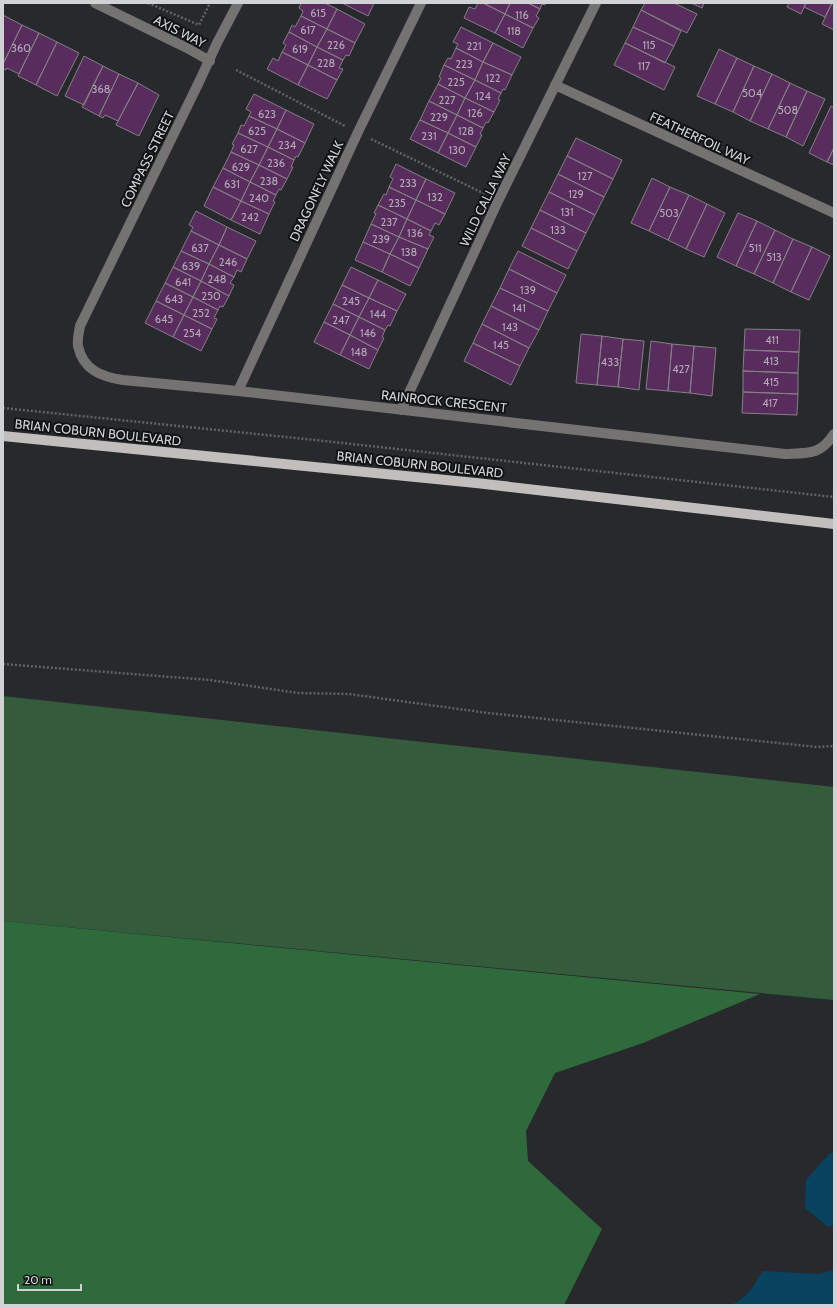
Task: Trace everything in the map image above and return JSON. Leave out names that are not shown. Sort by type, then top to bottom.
[{"type":"main road","name":"BRIAN COBURN BOULEVARD","points":[[3,436],[476,483],[834,524]]},
{"type":"street","name":"AXIS WAY","points":[[95,3],[210,60]]},
{"type":"street","name":"COMPASS STREET","points":[[80,326],[217,43],[238,3]]},
{"type":"street","name":"DRAGONFLY WALK","points":[[238,391],[358,132],[421,3]]},
{"type":"street","name":"WILD CALLA WAY","points":[[401,410],[498,201],[596,3]]},
{"type":"street","name":"FEATHERFOIL WAY","points":[[555,85],[834,213]]},
{"type":"street","name":"RAINROCK CRESCENT","points":[[80,326],[78,345],[84,361],[94,372],[108,378],[238,391],[785,454],[813,453],[828,443],[834,434]]},
{"type":"path","points":[[148,3],[199,25],[210,3]]},
{"type":"path","points":[[3,408],[323,441],[834,498]]},
{"type":"path","points":[[3,664],[210,680],[298,693],[349,694],[488,713],[817,747],[834,746]]},
{"type":"green space","points":[[3,696],[834,787],[834,1000],[3,921]]},
{"type":"green space","points":[[3,921],[760,994],[643,1043],[555,1073],[526,1131],[528,1161],[602,1229],[564,1305],[3,1305]]},
{"type":"water","points":[[834,1152],[834,1225],[828,1227],[805,1208],[806,1180],[829,1154]]},
{"type":"water","points":[[834,1270],[834,1305],[726,1305],[736,1303],[750,1291],[763,1271],[819,1274]]},
{"type":"building","points":[[301,3],[325,3],[337,9],[327,29],[301,16],[303,11],[299,8]]},
{"type":"building","points":[[342,3],[374,3],[368,16]]},
{"type":"building","points":[[478,3],[483,3],[505,14],[495,33],[464,18],[469,7],[475,9]]},
{"type":"building","points":[[483,3],[510,3],[505,14]]},
{"type":"building","points":[[510,3],[528,3],[540,9],[536,16],[539,18],[533,28],[505,14]]},
{"type":"building","points":[[528,3],[546,3],[545,5],[542,4],[540,9]]},
{"type":"building","points":[[645,3],[674,3],[697,14],[687,33],[641,10]]},
{"type":"building","points":[[691,3],[704,3],[702,8]]},
{"type":"building","points":[[789,3],[806,3],[801,14],[787,7]]},
{"type":"building","points":[[806,3],[832,3],[825,17],[804,7]]},
{"type":"building","points":[[832,3],[834,3],[834,30],[822,24]]},
{"type":"building","points":[[337,9],[365,24],[355,43],[327,29]]},
{"type":"building","points":[[641,10],[681,31],[674,46],[633,27]]},
{"type":"building","points":[[505,14],[533,28],[523,48],[495,33]]},
{"type":"building","points":[[3,15],[22,25],[3,64]]},
{"type":"building","points":[[301,16],[327,29],[317,47],[289,32],[292,25],[295,27]]},
{"type":"building","points":[[22,25],[39,33],[19,74],[7,68],[6,70],[3,68],[3,64]]},
{"type":"building","points":[[461,27],[493,43],[483,62],[456,48],[458,44],[453,42]]},
{"type":"building","points":[[633,27],[674,46],[665,63],[625,43]]},
{"type":"building","points":[[327,29],[355,43],[349,56],[346,55],[343,60],[317,47]]},
{"type":"building","points":[[289,32],[317,47],[308,65],[282,52],[286,45],[283,43]]},
{"type":"building","points":[[39,33],[57,42],[36,85],[18,76]]},
{"type":"building","points":[[57,42],[79,53],[57,96],[36,85]]},
{"type":"building","points":[[493,43],[521,57],[512,75],[483,62]]},
{"type":"building","points":[[625,43],[675,67],[664,90],[614,65]]},
{"type":"building","points":[[317,47],[343,60],[339,68],[343,69],[337,80],[308,65]]},
{"type":"building","points":[[456,48],[483,62],[475,80],[444,65],[448,58],[451,59]]},
{"type":"building","points":[[719,49],[737,58],[715,104],[697,96]]},
{"type":"building","points":[[282,52],[308,65],[298,85],[267,69],[273,58],[278,61]]},
{"type":"building","points":[[84,56],[103,66],[84,105],[65,96]]},
{"type":"building","points":[[737,58],[754,66],[733,112],[715,104]]},
{"type":"building","points":[[483,62],[512,75],[505,90],[503,89],[501,93],[475,80]]},
{"type":"building","points":[[308,65],[337,80],[327,99],[298,85]]},
{"type":"building","points":[[444,65],[475,80],[465,98],[438,84]]},
{"type":"building","points":[[103,66],[119,74],[99,116],[82,107]]},
{"type":"building","points":[[754,66],[772,74],[750,121],[733,112]]},
{"type":"building","points":[[119,74],[138,83],[118,121],[105,115],[103,118],[99,116]]},
{"type":"building","points":[[772,74],[790,83],[768,129],[750,121]]},
{"type":"building","points":[[475,80],[501,93],[498,99],[500,100],[494,112],[465,98]]},
{"type":"building","points":[[138,83],[159,95],[139,136],[116,125]]},
{"type":"building","points":[[790,83],[807,91],[786,137],[768,129]]},
{"type":"building","points":[[438,84],[465,98],[457,115],[429,101]]},
{"type":"building","points":[[807,91],[825,99],[803,146],[786,137]]},
{"type":"building","points":[[254,94],[286,110],[277,129],[249,116],[251,112],[246,109]]},
{"type":"building","points":[[465,98],[494,112],[488,123],[486,122],[483,128],[457,115]]},
{"type":"building","points":[[429,101],[457,115],[448,133],[420,120]]},
{"type":"building","points":[[831,106],[834,108],[834,148],[827,162],[809,153]]},
{"type":"building","points":[[286,110],[314,124],[305,143],[277,129]]},
{"type":"building","points":[[457,115],[483,128],[480,134],[482,135],[476,147],[448,133]]},
{"type":"building","points":[[249,116],[277,129],[268,147],[238,133],[241,125],[244,126]]},
{"type":"building","points":[[420,120],[448,133],[438,153],[410,139]]},
{"type":"building","points":[[277,129],[305,143],[298,157],[296,156],[294,160],[268,147]]},
{"type":"building","points":[[238,133],[268,147],[259,165],[231,152],[234,145],[232,144]]},
{"type":"building","points":[[448,133],[476,147],[466,167],[438,153]]},
{"type":"building","points":[[576,138],[622,160],[613,179],[567,156]]},
{"type":"building","points":[[268,147],[294,160],[291,167],[293,167],[287,179],[259,165]]},
{"type":"building","points":[[834,148],[834,165],[827,162]]},
{"type":"building","points":[[231,152],[259,165],[250,182],[223,168]]},
{"type":"building","points":[[567,156],[613,179],[604,197],[558,174]]},
{"type":"building","points":[[396,164],[426,179],[416,200],[389,187],[393,179],[390,177]]},
{"type":"building","points":[[259,165],[287,179],[281,190],[279,189],[276,195],[250,182]]},
{"type":"building","points":[[223,168],[250,182],[241,201],[213,187]]},
{"type":"building","points":[[558,174],[604,197],[595,215],[549,192]]},
{"type":"building","points":[[652,178],[670,187],[649,231],[631,223]]},
{"type":"building","points":[[426,179],[455,193],[445,214],[416,200]]},
{"type":"building","points":[[250,182],[276,195],[273,201],[275,202],[269,214],[241,201]]},
{"type":"building","points":[[213,187],[241,201],[231,220],[204,206]]},
{"type":"building","points":[[389,187],[416,200],[407,219],[378,205],[384,194],[386,195]]},
{"type":"building","points":[[670,187],[689,195],[668,240],[649,231]]},
{"type":"building","points":[[549,192],[595,215],[586,233],[540,210]]},
{"type":"building","points":[[689,195],[707,204],[686,249],[668,240]]},
{"type":"building","points":[[416,200],[445,214],[439,225],[435,223],[431,231],[407,219]]},
{"type":"building","points":[[241,201],[269,214],[260,234],[231,220]]},
{"type":"building","points":[[707,204],[725,213],[704,257],[686,249]]},
{"type":"building","points":[[378,205],[407,219],[399,237],[371,224],[376,214],[374,213]]},
{"type":"building","points":[[540,210],[586,233],[577,251],[531,228]]},
{"type":"building","points":[[196,211],[227,227],[219,245],[191,231],[193,227],[189,225]]},
{"type":"building","points":[[738,213],[757,221],[736,266],[717,257]]},
{"type":"building","points":[[407,219],[431,231],[429,235],[434,237],[428,249],[399,237]]},
{"type":"building","points":[[757,221],[775,230],[754,274],[736,266]]},
{"type":"building","points":[[371,224],[399,237],[390,254],[363,242]]},
{"type":"building","points":[[227,227],[256,241],[247,259],[219,245]]},
{"type":"building","points":[[531,228],[577,251],[568,269],[522,246]]},
{"type":"building","points":[[775,230],[793,239],[773,283],[754,274]]},
{"type":"building","points":[[191,231],[219,245],[209,264],[181,251]]},
{"type":"building","points":[[399,237],[428,249],[419,268],[390,254]]},
{"type":"building","points":[[793,239],[812,247],[791,292],[773,283]]},
{"type":"building","points":[[363,242],[390,254],[382,272],[355,260]]},
{"type":"building","points":[[219,245],[247,259],[241,272],[237,270],[234,277],[209,264]]},
{"type":"building","points":[[812,247],[830,256],[809,300],[791,292]]},
{"type":"building","points":[[181,251],[209,264],[201,281],[173,267]]},
{"type":"building","points":[[518,251],[566,275],[557,293],[509,269]]},
{"type":"building","points":[[390,254],[419,268],[410,286],[382,272]]},
{"type":"building","points":[[209,264],[234,277],[230,283],[234,285],[229,296],[201,281]]},
{"type":"building","points":[[173,267],[201,281],[193,297],[165,283]]},
{"type":"building","points":[[351,267],[378,280],[369,298],[342,285]]},
{"type":"building","points":[[509,269],[557,293],[548,311],[500,288]]},
{"type":"building","points":[[378,280],[406,294],[397,311],[369,298]]},
{"type":"building","points":[[201,281],[229,296],[223,307],[220,306],[218,310],[193,297]]},
{"type":"building","points":[[165,283],[193,297],[184,315],[156,301]]},
{"type":"building","points":[[342,285],[369,298],[359,317],[333,304]]},
{"type":"building","points":[[500,288],[548,311],[539,330],[491,306]]},
{"type":"building","points":[[193,297],[218,310],[214,318],[217,319],[212,329],[184,315]]},
{"type":"building","points":[[369,298],[397,311],[390,326],[388,325],[385,330],[359,317]]},
{"type":"building","points":[[156,301],[184,315],[173,337],[145,323]]},
{"type":"building","points":[[333,304],[359,317],[350,335],[324,322]]},
{"type":"building","points":[[491,306],[539,330],[529,348],[482,324]]},
{"type":"building","points":[[184,315],[212,329],[201,351],[173,337]]},
{"type":"building","points":[[359,317],[385,330],[382,337],[384,338],[378,350],[350,335]]},
{"type":"building","points":[[324,322],[350,335],[340,355],[314,342]]},
{"type":"building","points":[[482,324],[529,348],[520,366],[473,343]]},
{"type":"building","points":[[745,329],[800,330],[799,352],[744,350]]},
{"type":"building","points":[[581,334],[602,336],[597,385],[576,383]]},
{"type":"building","points":[[350,335],[378,350],[369,369],[340,355]]},
{"type":"building","points":[[602,336],[623,339],[618,387],[597,385]]},
{"type":"building","points":[[623,339],[644,341],[639,390],[618,387]]},
{"type":"building","points":[[651,341],[672,344],[668,391],[646,389]]},
{"type":"building","points":[[473,343],[520,366],[511,385],[464,361]]},
{"type":"building","points":[[672,344],[694,346],[690,393],[668,391]]},
{"type":"building","points":[[694,346],[716,348],[712,396],[690,393]]},
{"type":"building","points":[[744,350],[799,352],[798,373],[743,371]]},
{"type":"building","points":[[743,371],[798,373],[798,394],[743,392]]},
{"type":"building","points":[[743,392],[798,394],[797,415],[742,413]]}]
